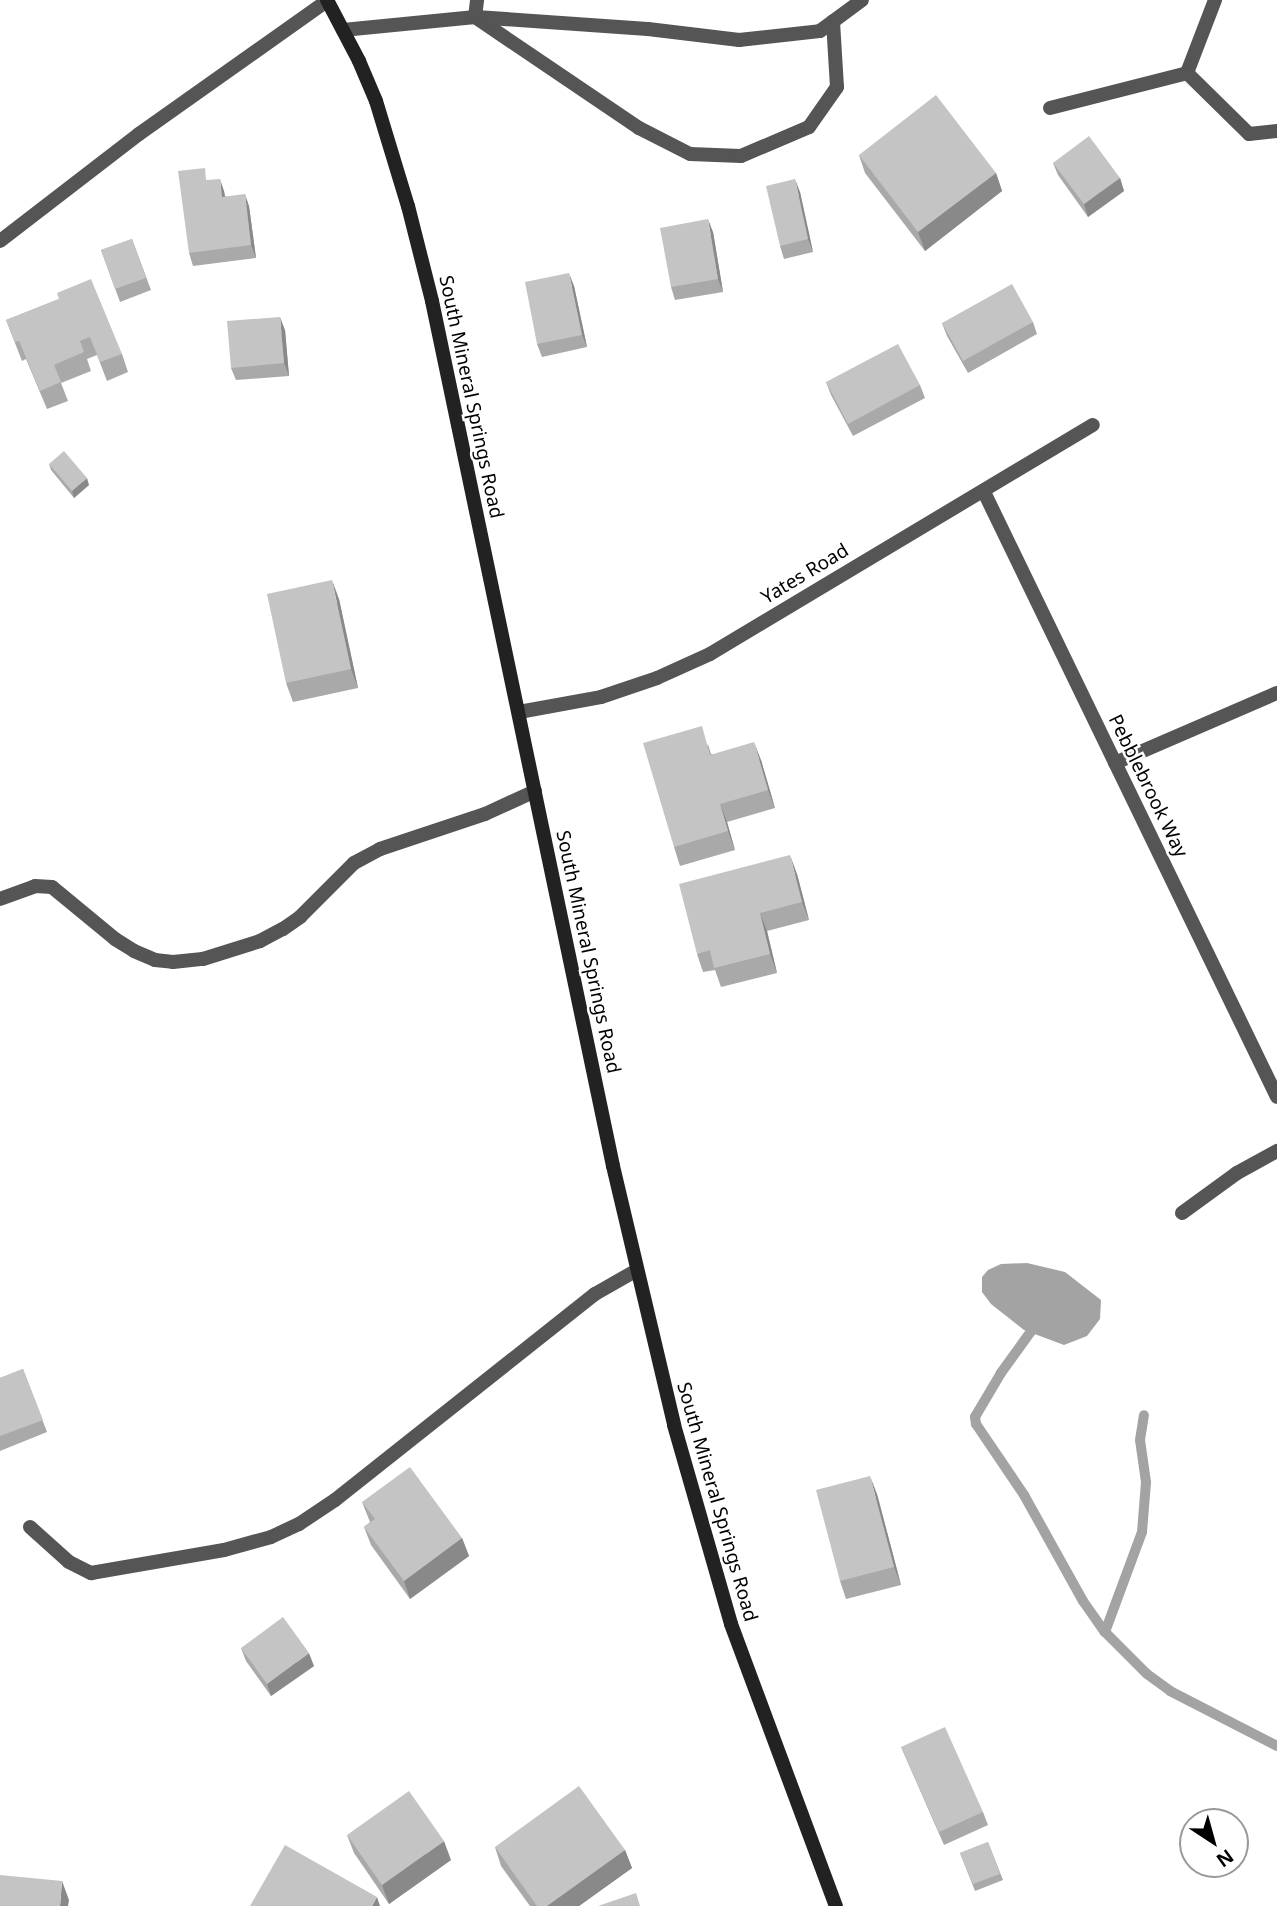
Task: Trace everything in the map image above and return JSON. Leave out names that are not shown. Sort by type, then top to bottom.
[{"type":"street","points":[[0,241],[139,134],[327,0]]},
{"type":"street","name":"South Mineral Springs Road","points":[[327,0],[344,30],[376,101],[408,206],[432,301],[667,1401],[731,1624],[836,1906]]},
{"type":"street","points":[[475,17],[477,0]]},
{"type":"street","points":[[344,30],[475,17],[648,29],[738,40],[820,31],[862,0]]},
{"type":"street","points":[[1187,73],[1215,0]]},
{"type":"street","points":[[475,17],[649,134],[690,154],[741,156],[809,127],[836,87],[833,21]]},
{"type":"street","points":[[1051,108],[1187,73]]},
{"type":"street","points":[[1187,73],[1249,134],[1277,131]]},
{"type":"street","name":"Yates Road","points":[[519,712],[601,697],[657,678],[709,654],[1093,425]]},
{"type":"street","name":"Pebblebrook Way","points":[[984,492],[1277,1097]]},
{"type":"street","points":[[1115,763],[1277,693]]},
{"type":"street","points":[[0,899],[35,887],[52,887],[115,939],[134,951],[155,960],[203,959],[260,941],[283,929],[300,917],[354,863],[380,849],[485,814],[535,791]]},
{"type":"street","points":[[1182,1213],[1237,1174],[1277,1151]]},
{"type":"street","points":[[30,1527],[69,1562],[91,1573],[224,1550],[271,1537],[299,1524],[335,1500],[596,1294],[637,1270]]},
{"type":"shaded area","points":[[1027,1263],[1065,1272],[1101,1300],[1100,1319],[1087,1336],[1064,1345],[1024,1330],[991,1304],[982,1292],[982,1277],[988,1270],[1001,1264]]},
{"type":"building","points":[[936,95],[996,173],[918,232],[859,155]]},
{"type":"building","points":[[1089,136],[1120,178],[1084,204],[1053,163]]},
{"type":"building","points":[[205,168],[206,180],[220,179],[222,197],[245,194],[251,245],[189,253],[178,171]]},
{"type":"building","points":[[795,179],[808,239],[780,246],[766,186]]},
{"type":"building","points":[[708,219],[718,279],[671,287],[660,228]]},
{"type":"building","points":[[132,239],[146,278],[115,289],[101,250]]},
{"type":"building","points":[[569,273],[582,335],[537,344],[525,282]]},
{"type":"building","points":[[91,279],[122,354],[100,362],[90,337],[80,341],[84,352],[54,365],[61,382],[40,391],[19,341],[15,342],[6,320],[59,299],[57,293]]},
{"type":"building","points":[[1012,284],[1033,322],[963,361],[942,323]]},
{"type":"building","points":[[280,317],[284,363],[231,368],[227,321]]},
{"type":"building","points":[[898,344],[920,385],[848,424],[826,382]]},
{"type":"building","points":[[64,451],[87,478],[72,491],[49,464]]},
{"type":"building","points":[[332,580],[351,669],[286,683],[267,594]]},
{"type":"building","points":[[702,726],[710,755],[754,742],[768,790],[720,804],[728,831],[674,847],[643,743]]},
{"type":"building","points":[[790,855],[802,902],[760,913],[770,954],[714,968],[710,950],[697,954],[679,884]]},
{"type":"building","points":[[23,1369],[43,1420],[0,1436],[0,1378]]},
{"type":"building","points":[[410,1467],[462,1538],[404,1581],[364,1527],[375,1519],[362,1502]]},
{"type":"building","points":[[870,1476],[894,1567],[840,1581],[816,1490]]},
{"type":"building","points":[[283,1617],[309,1653],[267,1684],[241,1648]]},
{"type":"building","points":[[945,1727],[983,1812],[939,1832],[901,1747]]},
{"type":"building","points":[[579,1786],[625,1850],[547,1906],[537,1906],[495,1847]]},
{"type":"building","points":[[409,1791],[444,1841],[382,1885],[347,1835]]},
{"type":"building","points":[[988,1842],[1000,1874],[973,1884],[960,1853]]},
{"type":"building","points":[[285,1845],[377,1897],[372,1906],[250,1906]]},
{"type":"building","points":[[0,1875],[62,1881],[60,1906],[0,1906]]},
{"type":"building","points":[[636,1893],[640,1906],[598,1906]]},
{"type":"waterway","points":[[1037,1323],[1001,1373],[975,1417],[976,1424],[1024,1495],[1083,1601],[1105,1632],[1147,1674],[1170,1691],[1277,1746]]},
{"type":"waterway","points":[[1105,1632],[1142,1532],[1146,1482],[1140,1440],[1144,1415]]}]
